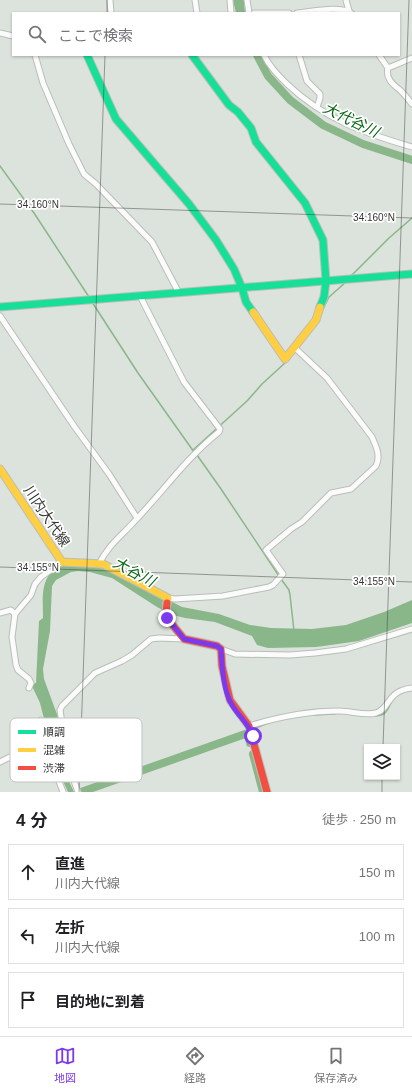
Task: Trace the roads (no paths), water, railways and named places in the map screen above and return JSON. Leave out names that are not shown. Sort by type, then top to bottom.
[{"type":"street","points":[[110,0],[111,12]]},
{"type":"street","points":[[195,0],[197,12]]},
{"type":"street","points":[[230,0],[231,12]]},
{"type":"street","points":[[247,0],[249,12]]},
{"type":"street","points":[[311,12],[338,10],[350,12],[346,0]]},
{"type":"street","points":[[0,34],[12,36]]},
{"type":"street","points":[[35,56],[43,83],[69,144],[88,179],[96,184],[152,242],[179,293]]},
{"type":"street","points":[[87,56],[100,82],[110,110],[116,119],[183,196],[210,232],[229,260],[242,288],[247,304],[285,359],[316,320],[324,297],[326,281],[323,240],[305,203],[256,142],[251,128],[230,105],[193,56]]},
{"type":"street","points":[[265,56],[273,70],[298,94],[317,107],[360,131],[412,147]]},
{"type":"street","points":[[299,56],[307,80],[320,94],[317,107]]},
{"type":"street","points":[[380,56],[388,68],[387,72],[391,82],[412,104]]},
{"type":"street","points":[[388,68],[412,58]]},
{"type":"street","points":[[0,307],[412,274]]},
{"type":"street","points":[[99,564],[116,539],[133,523],[197,450],[219,432],[220,429],[184,382],[140,296]]},
{"type":"street","points":[[0,316],[74,426],[109,474],[137,518]]},
{"type":"street","points":[[184,639],[167,618],[166,614],[168,599],[229,595],[273,585],[283,574],[266,550],[291,529],[302,522],[331,493],[350,489],[376,466],[378,462],[377,448],[372,437],[327,378],[295,348]]},
{"type":"street","name":"川内大代線","points":[[0,469],[56,550],[61,562],[99,564],[114,569],[168,599]]},
{"type":"street","points":[[29,688],[31,683],[29,679],[18,670],[13,653],[12,637],[15,614],[31,595],[35,584],[61,562]]},
{"type":"street","points":[[0,613],[11,610],[15,614]]},
{"type":"street","points":[[61,718],[60,710],[62,706],[95,673],[122,661],[151,639],[184,639],[217,646],[234,654],[290,656],[346,649],[412,629]]},
{"type":"street","points":[[221,649],[222,666],[230,700],[249,726],[267,792]]},
{"type":"street","points":[[249,726],[276,718],[294,715],[338,711],[374,713],[383,708],[394,694],[403,689],[412,688]]},
{"type":"street","points":[[0,762],[10,757]]},
{"type":"street","points":[[59,782],[63,792]]},
{"type":"street","points":[[74,782],[78,792]]},
{"type":"waterway","name":"大代谷川","points":[[258,56],[268,76],[290,100],[323,125],[363,144],[412,160]]},
{"type":"waterway","points":[[0,166],[34,213],[89,297]]},
{"type":"waterway","points":[[351,276],[389,238],[412,218]]},
{"type":"waterway","points":[[323,309],[329,297],[346,282]]},
{"type":"waterway","points":[[92,302],[138,373],[194,452]]},
{"type":"waterway","points":[[193,450],[247,401],[262,384],[286,362]]},
{"type":"waterway","points":[[197,455],[279,576]]},
{"type":"waterway","points":[[281,579],[289,590],[294,631]]},
{"type":"waterway","points":[[372,716],[384,714],[393,699]]},
{"type":"waterway","points":[[311,715],[335,714]]},
{"type":"waterway","points":[[253,729],[271,722]]},
{"type":"waterway","points":[[142,770],[248,733],[250,743]]},
{"type":"waterway","points":[[253,754],[263,792]]},
{"type":"waterway","points":[[81,792],[109,782]]},
{"type":"water label","name":"大谷川","points":[[134,572]]}]
